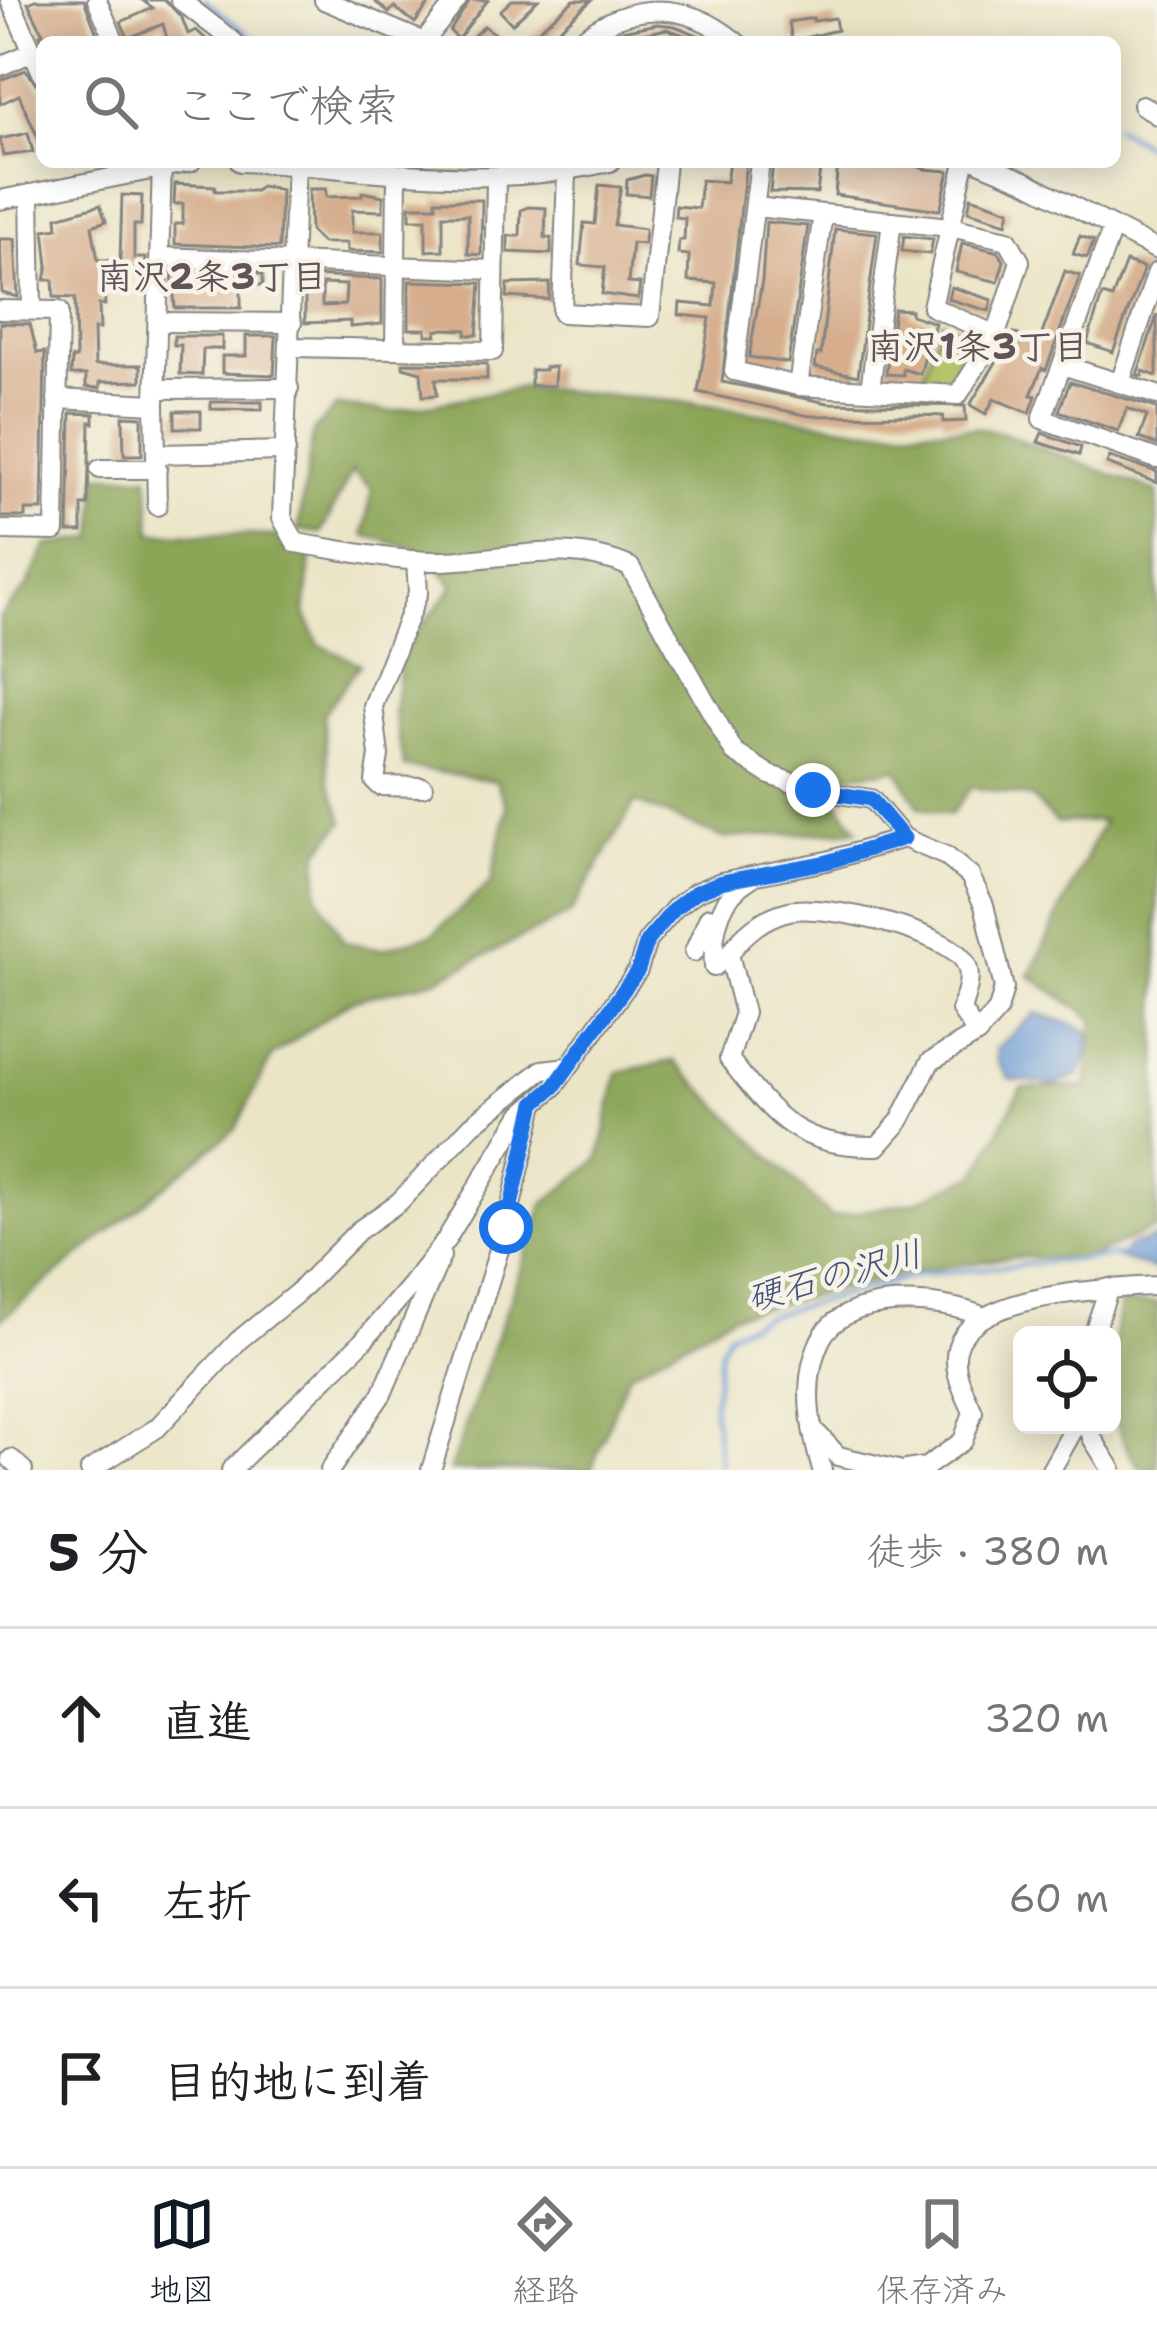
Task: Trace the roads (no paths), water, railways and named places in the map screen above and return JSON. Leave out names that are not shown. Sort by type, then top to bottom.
[{"type":"street","points":[[10,0],[36,59]]},
{"type":"street","points":[[98,0],[113,36]]},
{"type":"street","points":[[180,0],[226,36]]},
{"type":"street","points":[[324,0],[348,5],[412,36]]},
{"type":"street","points":[[429,36],[457,0]]},
{"type":"street","points":[[585,36],[616,10],[657,1],[700,10],[729,36]]},
{"type":"street","points":[[0,66],[33,52]]},
{"type":"street","points":[[0,200],[86,171],[119,168]]},
{"type":"street","points":[[158,506],[155,397],[162,168]]},
{"type":"street","points":[[296,168],[283,518],[296,543],[437,561],[556,550],[602,554],[630,566],[734,752],[770,776],[813,790],[871,799],[904,838],[946,856],[970,876],[984,905],[1004,988],[998,1010],[977,1034],[930,1062],[900,1121],[878,1146],[842,1146],[809,1139],[781,1118],[729,1059],[744,1013],[730,954]]},
{"type":"street","points":[[333,168],[496,179],[584,168]]},
{"type":"street","points":[[567,172],[562,313],[650,317],[665,168]]},
{"type":"street","points":[[755,207],[950,227],[1008,241],[1020,261],[997,335],[958,395],[798,386],[734,370],[759,168]]},
{"type":"street","points":[[963,168],[932,308],[997,335]]},
{"type":"street","points":[[991,168],[1157,250]]},
{"type":"street","points":[[394,349],[398,175]]},
{"type":"street","points":[[291,347],[493,351],[496,179]]},
{"type":"street","points":[[29,194],[32,309]]},
{"type":"street","points":[[798,386],[823,214]]},
{"type":"street","points":[[870,390],[892,221]]},
{"type":"street","points":[[1113,227],[1042,419],[1157,459]]},
{"type":"street","points":[[161,257],[494,270]]},
{"type":"street","points":[[1120,383],[1157,272]]},
{"type":"street","points":[[0,310],[59,311],[55,531],[0,530]]},
{"type":"street","points":[[158,322],[292,323]]},
{"type":"street","points":[[1062,365],[1157,395]]},
{"type":"street","points":[[58,399],[290,388]]},
{"type":"street","points":[[100,469],[286,451]]},
{"type":"street","points":[[416,560],[418,593],[373,706],[379,755],[375,781],[380,786],[423,787]]},
{"type":"street","points":[[231,1470],[362,1342],[446,1240],[521,1114],[554,1087],[638,970],[647,941],[675,908],[721,882],[827,862],[904,838]]},
{"type":"street","points":[[754,877],[734,888],[726,903],[712,935],[714,967],[745,933],[793,910],[834,913],[920,934],[949,948],[966,963],[969,982],[961,1010],[977,1034]]},
{"type":"street","points":[[694,952],[712,910],[726,903]]},
{"type":"street","points":[[90,1470],[157,1428],[239,1340],[297,1293],[358,1231],[399,1202],[472,1125],[542,1070],[567,1067]]},
{"type":"street","points":[[431,1470],[506,1227],[535,1103]]},
{"type":"street","points":[[330,1470],[382,1394],[426,1298],[446,1240]]},
{"type":"street","points":[[809,1425],[838,1456],[902,1470],[926,1467],[963,1441],[974,1412],[958,1380],[956,1351],[963,1334],[984,1317],[1038,1299],[1157,1286]]},
{"type":"street","points":[[1096,1326],[1109,1288]]},
{"type":"street","points":[[822,1470],[809,1425],[811,1370],[822,1336],[853,1312],[881,1304],[918,1301],[984,1317]]},
{"type":"street","points":[[1051,1470],[1071,1434]]},
{"type":"street","points":[[1090,1434],[1112,1470]]},
{"type":"water","points":[[1036,1013],[1089,1032],[1088,1054],[1079,1075],[1056,1085],[1009,1079],[996,1049]]},
{"type":"water","points":[[1157,1238],[1157,1270],[1119,1258],[1130,1246]]},
{"type":"waterway","points":[[204,0],[250,36]]},
{"type":"waterway","points":[[1121,131],[1157,152]]},
{"type":"waterway","name":"硬石の沢川","points":[[720,1464],[713,1410],[720,1350],[728,1333],[766,1316],[918,1275],[1124,1255]]},
{"type":"district","name":"南沢2条3丁目","points":[[212,276]]},
{"type":"district","name":"南沢1条3丁目","points":[[978,346]]}]
